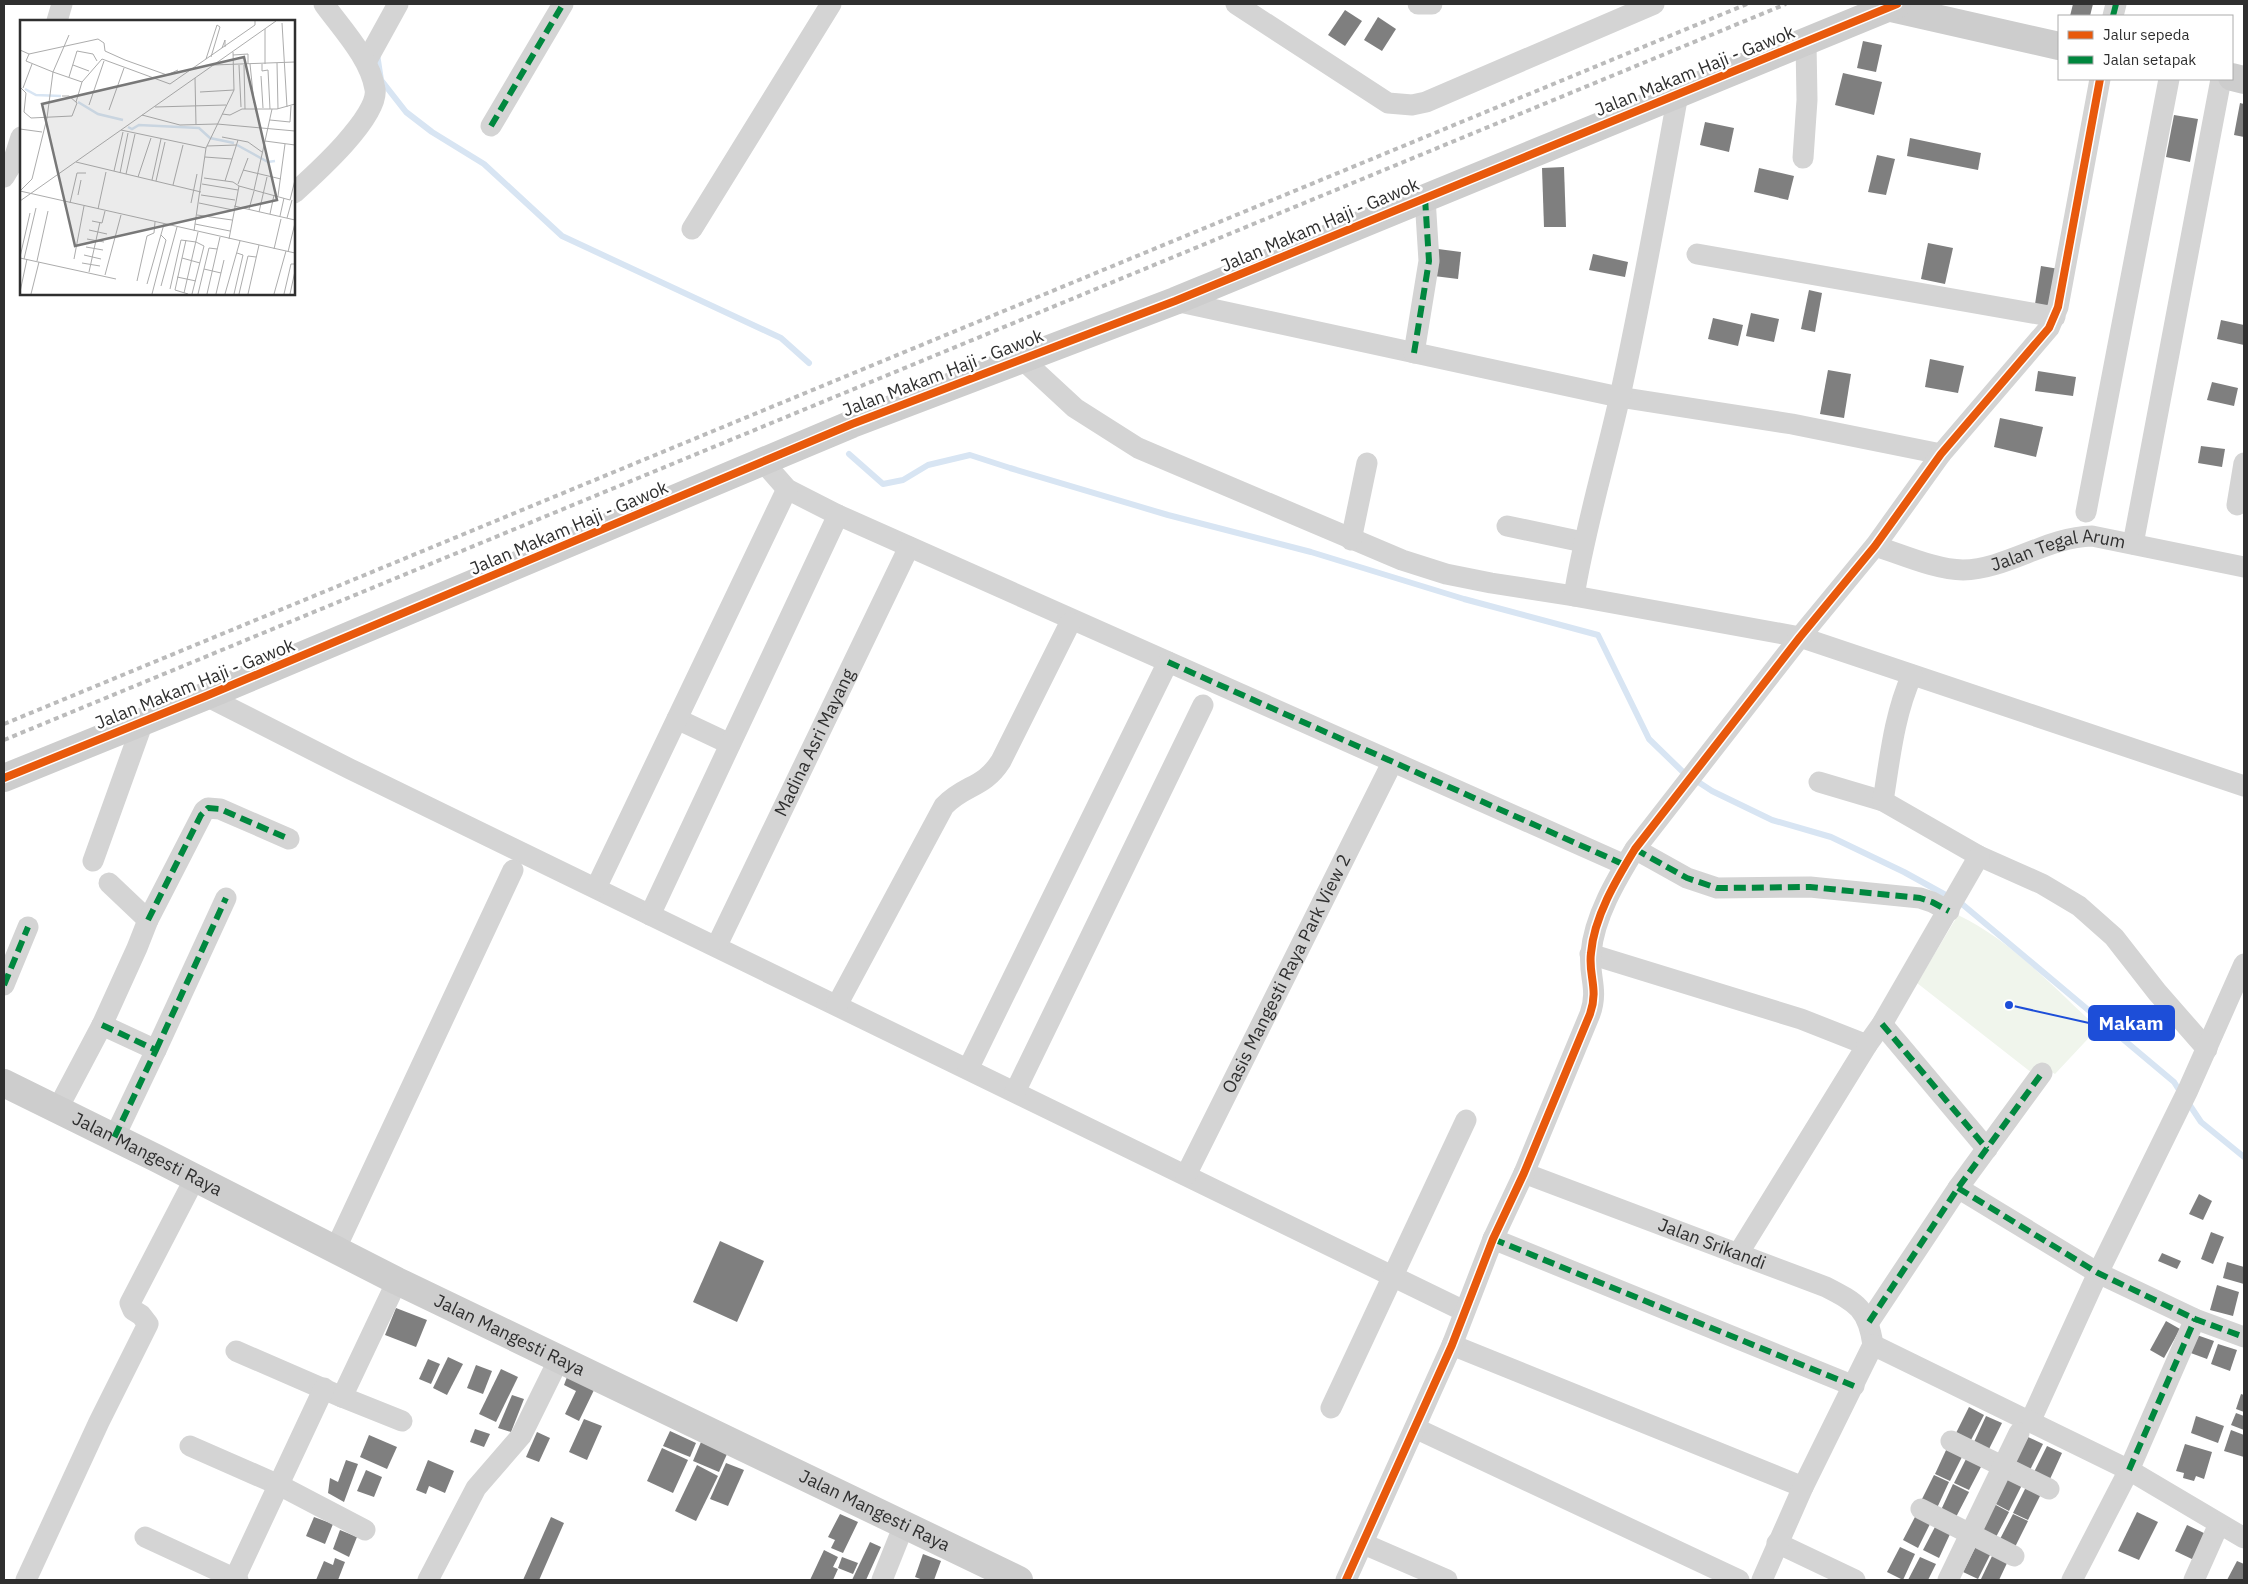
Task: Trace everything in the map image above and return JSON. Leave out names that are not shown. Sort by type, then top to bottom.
[{"type":"street","points":[[57,20],[62,4]]},
{"type":"street","points":[[295,191],[328,161],[372,108],[376,90],[370,55],[324,4]]},
{"type":"street","points":[[370,55],[398,4]]},
{"type":"street","points":[[491,126],[563,4]]},
{"type":"street","points":[[692,229],[831,4]]},
{"type":"street","points":[[1236,4],[1388,103],[1398,105],[1426,102],[1654,4]]},
{"type":"street","points":[[1418,4],[1432,4]]},
{"type":"street","points":[[1892,6],[2058,46]]},
{"type":"street","name":"Jalan Makam Haji - Gawok","points":[[4,778],[206,696],[764,463],[852,424],[1175,301],[1892,6]]},
{"type":"street","points":[[1803,158],[1807,100],[1806,43]]},
{"type":"street","points":[[1346,1580],[1364,1544],[1452,1345],[1493,1239],[1524,1173],[1593,1006],[1595,988],[1590,954],[1604,908],[1630,857],[1689,778],[1800,637],[1875,546],[1941,454],[2032,351],[2055,317],[2100,80]]},
{"type":"street","points":[[2086,512],[2169,80]]},
{"type":"street","points":[[2133,544],[2221,80]]},
{"type":"street","points":[[1574,596],[1583,542],[1619,397],[1650,250],[1678,94]]},
{"type":"street","points":[[10,166],[20,140]]},
{"type":"street","points":[[1414,353],[1429,261],[1425,198]]},
{"type":"street","points":[[1697,254],[2055,317]]},
{"type":"street","points":[[1175,301],[1619,397],[1792,424],[1941,454]]},
{"type":"street","points":[[1022,359],[1075,408],[1103,428],[1138,448],[1350,540],[1402,560],[1446,574],[1491,583],[1800,637],[2244,786]]},
{"type":"street","points":[[2237,505],[2244,462]]},
{"type":"street","points":[[764,463],[787,489],[838,515],[1168,662],[1630,857],[1718,888],[1810,886],[1920,898],[1932,902],[1952,904]]},
{"type":"street","points":[[1350,540],[1366,463]]},
{"type":"street","points":[[596,888],[787,489]]},
{"type":"street","points":[[650,915],[838,515]]},
{"type":"street","points":[[1507,526],[1583,542]]},
{"type":"street","name":"Jalan Tegal Arum","points":[[1875,546],[1940,566],[1961,570],[1983,567],[2083,536],[2133,544],[2244,567]]},
{"type":"street","name":"Madina Asri Mayang","points":[[720,939],[909,547]]},
{"type":"street","points":[[837,1005],[944,806],[955,794],[984,782],[1001,761],[1070,623]]},
{"type":"street","points":[[968,1069],[1168,662]]},
{"type":"street","points":[[1883,801],[1898,713],[1912,675]]},
{"type":"street","points":[[206,696],[350,769],[1464,1311]]},
{"type":"street","points":[[1015,1092],[1203,706]]},
{"type":"street","points":[[676,719],[730,744]]},
{"type":"street","points":[[93,861],[143,722]]},
{"type":"street","name":"Oasis Mangesti Raya Park View 2","points":[[1186,1175],[1388,771]]},
{"type":"street","points":[[1819,782],[1883,801],[1979,856],[2054,890],[2094,917],[2114,937],[2157,992],[2207,1048]]},
{"type":"street","points":[[57,1110],[102,1025],[138,948],[148,920],[201,815],[208,808],[220,809],[289,839]]},
{"type":"street","points":[[1738,1254],[1866,1045],[1882,1024],[1905,981],[1979,856]]},
{"type":"street","points":[[335,1250],[512,870]]},
{"type":"street","points":[[109,883],[148,920]]},
{"type":"street","points":[[114,1138],[226,898]]},
{"type":"street","points":[[4,985],[28,927]]},
{"type":"street","points":[[1590,954],[1792,1016],[1866,1045]]},
{"type":"street","points":[[1948,1580],[2178,1112],[2244,964]]},
{"type":"street","points":[[1882,1024],[1987,1148]]},
{"type":"street","points":[[102,1025],[156,1050]]},
{"type":"street","points":[[1762,1580],[1803,1487],[1873,1346],[1869,1322],[1958,1188],[2042,1072]]},
{"type":"street","name":"Jalan Mangesti Raya","points":[[4,1083],[397,1281],[904,1525],[991,1574],[1019,1580]]},
{"type":"street","points":[[1331,1408],[1466,1120]]},
{"type":"street","name":"Jalan Srikandi","points":[[1524,1173],[1826,1287],[1849,1299],[1869,1322]]},
{"type":"street","points":[[26,1580],[99,1422],[148,1324],[141,1315],[133,1310],[130,1303],[195,1178]]},
{"type":"street","points":[[1958,1188],[2098,1273],[2195,1319],[2244,1337]]},
{"type":"street","points":[[1493,1239],[1854,1386]]},
{"type":"street","points":[[145,1536],[236,1580],[280,1485],[397,1281]]},
{"type":"street","points":[[2072,1580],[2129,1470],[2195,1319]]},
{"type":"street","points":[[1452,1345],[1803,1487]]},
{"type":"street","points":[[1873,1346],[2024,1427],[2129,1470],[2244,1538]]},
{"type":"street","points":[[236,1351],[402,1421]]},
{"type":"street","points":[[428,1580],[476,1488],[520,1436],[559,1359]]},
{"type":"street","points":[[1416,1428],[1739,1580]]},
{"type":"street","points":[[1951,1440],[2049,1489]]},
{"type":"street","points":[[190,1446],[280,1485],[366,1530]]},
{"type":"street","points":[[1921,1509],[2014,1556]]},
{"type":"street","points":[[2194,1580],[2219,1524]]},
{"type":"street","points":[[882,1580],[904,1525]]},
{"type":"street","points":[[1777,1543],[1855,1580]]},
{"type":"street","points":[[1364,1544],[1447,1580]]},
{"type":"shaded area","points":[[1958,915],[1996,938],[2032,966],[2098,1028],[2055,1074],[2040,1065],[2032,1073],[1917,983]]},
{"type":"building","points":[[2073,4],[2093,4],[2090,15],[2070,15]]},
{"type":"building","points":[[1345,10],[1362,21],[1345,46],[1328,35]]},
{"type":"building","points":[[1378,17],[1396,29],[1382,51],[1364,40]]},
{"type":"building","points":[[1863,41],[1882,45],[1876,72],[1857,68]]},
{"type":"building","points":[[1843,73],[1882,82],[1874,115],[1835,105]]},
{"type":"building","points":[[2240,103],[2244,104],[2244,137],[2234,135]]},
{"type":"building","points":[[2174,115],[2198,119],[2190,162],[2166,157]]},
{"type":"building","points":[[1705,122],[1734,128],[1729,152],[1700,145]]},
{"type":"building","points":[[1910,138],[1981,153],[1978,170],[1907,156]]},
{"type":"building","points":[[1877,155],[1895,159],[1886,195],[1868,192]]},
{"type":"building","points":[[1564,167],[1566,227],[1544,227],[1542,168]]},
{"type":"building","points":[[1759,168],[1794,176],[1788,200],[1754,192]]},
{"type":"building","points":[[1928,243],[1953,248],[1945,284],[1921,279]]},
{"type":"building","points":[[1438,249],[1461,252],[1458,279],[1434,276]]},
{"type":"building","points":[[1593,254],[1628,262],[1625,277],[1589,270]]},
{"type":"building","points":[[2041,266],[2059,269],[2052,307],[2035,304]]},
{"type":"building","points":[[1809,290],[1822,293],[1815,332],[1801,329]]},
{"type":"building","points":[[1751,313],[1779,319],[1774,342],[1746,336]]},
{"type":"building","points":[[1713,318],[1743,325],[1738,346],[1708,339]]},
{"type":"building","points":[[2221,320],[2244,325],[2244,345],[2217,339]]},
{"type":"building","points":[[1930,359],[1964,366],[1958,393],[1925,387]]},
{"type":"building","points":[[1828,370],[1851,374],[1844,418],[1820,414]]},
{"type":"building","points":[[2038,371],[2076,377],[2073,396],[2035,391]]},
{"type":"building","points":[[2212,382],[2238,388],[2234,406],[2207,400]]},
{"type":"building","points":[[2000,418],[2043,427],[2036,457],[1994,447]]},
{"type":"building","points":[[2201,446],[2225,449],[2222,467],[2198,463]]},
{"type":"building","points":[[2199,1194],[2212,1201],[2203,1220],[2189,1214]]},
{"type":"building","points":[[2211,1232],[2224,1237],[2213,1264],[2201,1259]]},
{"type":"building","points":[[720,1241],[764,1261],[737,1322],[693,1302]]},
{"type":"building","points":[[2162,1253],[2181,1261],[2177,1269],[2158,1261]]},
{"type":"building","points":[[2227,1262],[2244,1267],[2244,1284],[2223,1278]]},
{"type":"building","points":[[2217,1285],[2239,1292],[2233,1316],[2210,1310]]},
{"type":"building","points":[[396,1308],[427,1320],[416,1347],[385,1335]]},
{"type":"building","points":[[2166,1321],[2180,1329],[2164,1358],[2150,1350]]},
{"type":"building","points":[[2194,1334],[2214,1341],[2207,1359],[2188,1352]]},
{"type":"building","points":[[2218,1344],[2237,1350],[2230,1371],[2211,1364]]},
{"type":"building","points":[[448,1357],[463,1364],[447,1395],[433,1388]]},
{"type":"building","points":[[428,1359],[440,1364],[431,1384],[419,1379]]},
{"type":"building","points":[[476,1365],[492,1371],[483,1394],[467,1388]]},
{"type":"building","points":[[501,1369],[518,1377],[496,1422],[479,1414]]},
{"type":"building","points":[[567,1377],[594,1390],[579,1421],[565,1414],[576,1391],[564,1385]]},
{"type":"building","points":[[2241,1394],[2244,1395],[2244,1412],[2236,1409]]},
{"type":"building","points":[[512,1395],[524,1399],[511,1432],[498,1428]]},
{"type":"building","points":[[1969,1407],[1984,1415],[1971,1440],[1956,1433]]},
{"type":"building","points":[[2236,1413],[2244,1416],[2244,1430],[2231,1425]]},
{"type":"building","points":[[1986,1416],[2002,1423],[1989,1449],[1974,1442]]},
{"type":"building","points":[[2196,1416],[2224,1426],[2218,1443],[2191,1433]]},
{"type":"building","points":[[584,1419],[602,1426],[587,1460],[569,1452]]},
{"type":"building","points":[[475,1429],[490,1434],[484,1447],[470,1442]]},
{"type":"building","points":[[2231,1430],[2244,1435],[2244,1457],[2224,1451]]},
{"type":"building","points":[[670,1431],[696,1443],[690,1457],[663,1446]]},
{"type":"building","points":[[537,1432],[550,1438],[539,1462],[526,1457]]},
{"type":"building","points":[[369,1435],[397,1447],[387,1469],[360,1457]]},
{"type":"building","points":[[2028,1437],[2043,1444],[2030,1470],[2015,1462]]},
{"type":"building","points":[[701,1442],[727,1454],[719,1472],[693,1461]]},
{"type":"building","points":[[2185,1444],[2212,1452],[2204,1479],[2196,1476],[2194,1481],[2183,1478],[2184,1473],[2176,1471]]},
{"type":"building","points":[[2047,1446],[2062,1453],[2050,1479],[2034,1472]]},
{"type":"building","points":[[662,1448],[688,1460],[673,1493],[647,1481]]},
{"type":"building","points":[[1947,1448],[1963,1455],[1950,1481],[1935,1474]]},
{"type":"building","points":[[1967,1457],[1982,1465],[1969,1490],[1954,1483]]},
{"type":"building","points":[[346,1460],[358,1464],[344,1502],[328,1493],[330,1478],[338,1482]]},
{"type":"building","points":[[428,1460],[454,1471],[445,1493],[429,1486],[426,1494],[416,1490]]},
{"type":"building","points":[[726,1463],[744,1470],[728,1506],[710,1499]]},
{"type":"building","points":[[697,1465],[718,1476],[696,1521],[675,1511]]},
{"type":"building","points":[[366,1470],[382,1477],[374,1497],[357,1491]]},
{"type":"building","points":[[1934,1475],[1949,1482],[1937,1508],[1921,1501]]},
{"type":"building","points":[[2007,1478],[2022,1485],[2009,1511],[1994,1503]]},
{"type":"building","points":[[1953,1484],[1969,1492],[1956,1517],[1941,1510]]},
{"type":"building","points":[[2026,1487],[2041,1494],[2028,1520],[2013,1513]]},
{"type":"building","points":[[1994,1504],[2009,1512],[1996,1537],[1981,1530]]},
{"type":"building","points":[[2137,1512],[2158,1522],[2139,1560],[2118,1551]]},
{"type":"building","points":[[840,1514],[858,1522],[843,1553],[831,1548],[835,1540],[828,1537]]},
{"type":"building","points":[[2013,1514],[2028,1521],[2015,1547],[2000,1539]]},
{"type":"building","points":[[1916,1515],[1931,1522],[1918,1548],[1903,1540]]},
{"type":"building","points":[[314,1517],[333,1524],[325,1544],[306,1536]]},
{"type":"building","points":[[551,1517],[564,1523],[540,1578],[539,1580],[523,1580]]},
{"type":"building","points":[[1936,1525],[1951,1532],[1939,1558],[1923,1550]]},
{"type":"building","points":[[2187,1525],[2206,1534],[2194,1560],[2175,1551]]},
{"type":"building","points":[[340,1530],[357,1537],[349,1557],[333,1549]]},
{"type":"building","points":[[870,1542],[881,1547],[866,1580],[852,1580]]},
{"type":"building","points":[[1976,1546],[1991,1553],[1978,1579],[1963,1572]]},
{"type":"building","points":[[1900,1547],[1915,1554],[1903,1580],[1887,1572]]},
{"type":"building","points":[[824,1550],[838,1557],[833,1567],[838,1569],[833,1580],[810,1580]]},
{"type":"building","points":[[923,1554],[941,1561],[934,1580],[923,1580],[915,1577]]},
{"type":"building","points":[[1993,1554],[2008,1561],[1999,1580],[1982,1580],[1981,1579]]},
{"type":"building","points":[[842,1557],[858,1563],[853,1574],[838,1568]]},
{"type":"building","points":[[1920,1557],[1936,1564],[1928,1580],[1908,1580]]},
{"type":"building","points":[[335,1558],[345,1562],[338,1580],[316,1580],[324,1561],[333,1565]]},
{"type":"building","points":[[2237,1561],[2244,1564],[2244,1580],[2227,1580]]},
{"type":"waterway","points":[[377,54],[381,80],[406,112],[432,132],[484,164],[562,236],[781,338],[809,363]]},
{"type":"waterway","points":[[849,454],[883,484],[903,480],[928,465],[970,455],[1168,515],[1311,552],[1464,599],[1598,635],[1649,739],[1683,772],[1712,791],[1772,820],[1831,837],[1904,872],[1962,904],[2174,1082],[2181,1093]]},
{"type":"waterway","points":[[2187,1101],[2201,1122],[2244,1157]]},
{"type":"railway","points":[[4,724],[1747,4]]},
{"type":"railway","points":[[4,740],[1786,4]]},
{"type":"marked path","points":[[491,126],[563,4]]},
{"type":"marked path","points":[[2113,15],[2116,4]]},
{"type":"marked path","points":[[1414,353],[1429,261],[1425,198]]},
{"type":"marked path","points":[[1168,662],[1625,865]]},
{"type":"marked path","points":[[148,920],[201,815],[208,808],[220,809],[289,839]]},
{"type":"marked path","points":[[1635,849],[1687,878],[1717,888],[1810,887],[1920,898],[1949,911]]},
{"type":"marked path","points":[[156,1050],[226,898]]},
{"type":"marked path","points":[[4,985],[28,927]]},
{"type":"marked path","points":[[1882,1024],[1987,1149]]},
{"type":"marked path","points":[[102,1025],[156,1050],[114,1138]]},
{"type":"marked path","points":[[1869,1322],[1958,1188],[2042,1073]]},
{"type":"marked path","points":[[1958,1188],[2098,1273],[2195,1319],[2244,1337]]},
{"type":"marked path","points":[[1493,1239],[1854,1386]]},
{"type":"marked path","points":[[2129,1470],[2195,1319]]},
{"type":"cycle path","points":[[4,778],[206,696],[852,424],[1175,301],[1897,4]]},
{"type":"cycle path","points":[[1346,1580],[1452,1345],[1493,1239],[1524,1173],[1590,1014],[1594,997],[1590,961],[1593,939],[1607,899],[1635,849],[1800,637],[1875,546],[1941,454],[2049,328],[2058,307],[2100,80]]},
{"type":"place","name":"Makam","points":[[2009,1005]]}]
